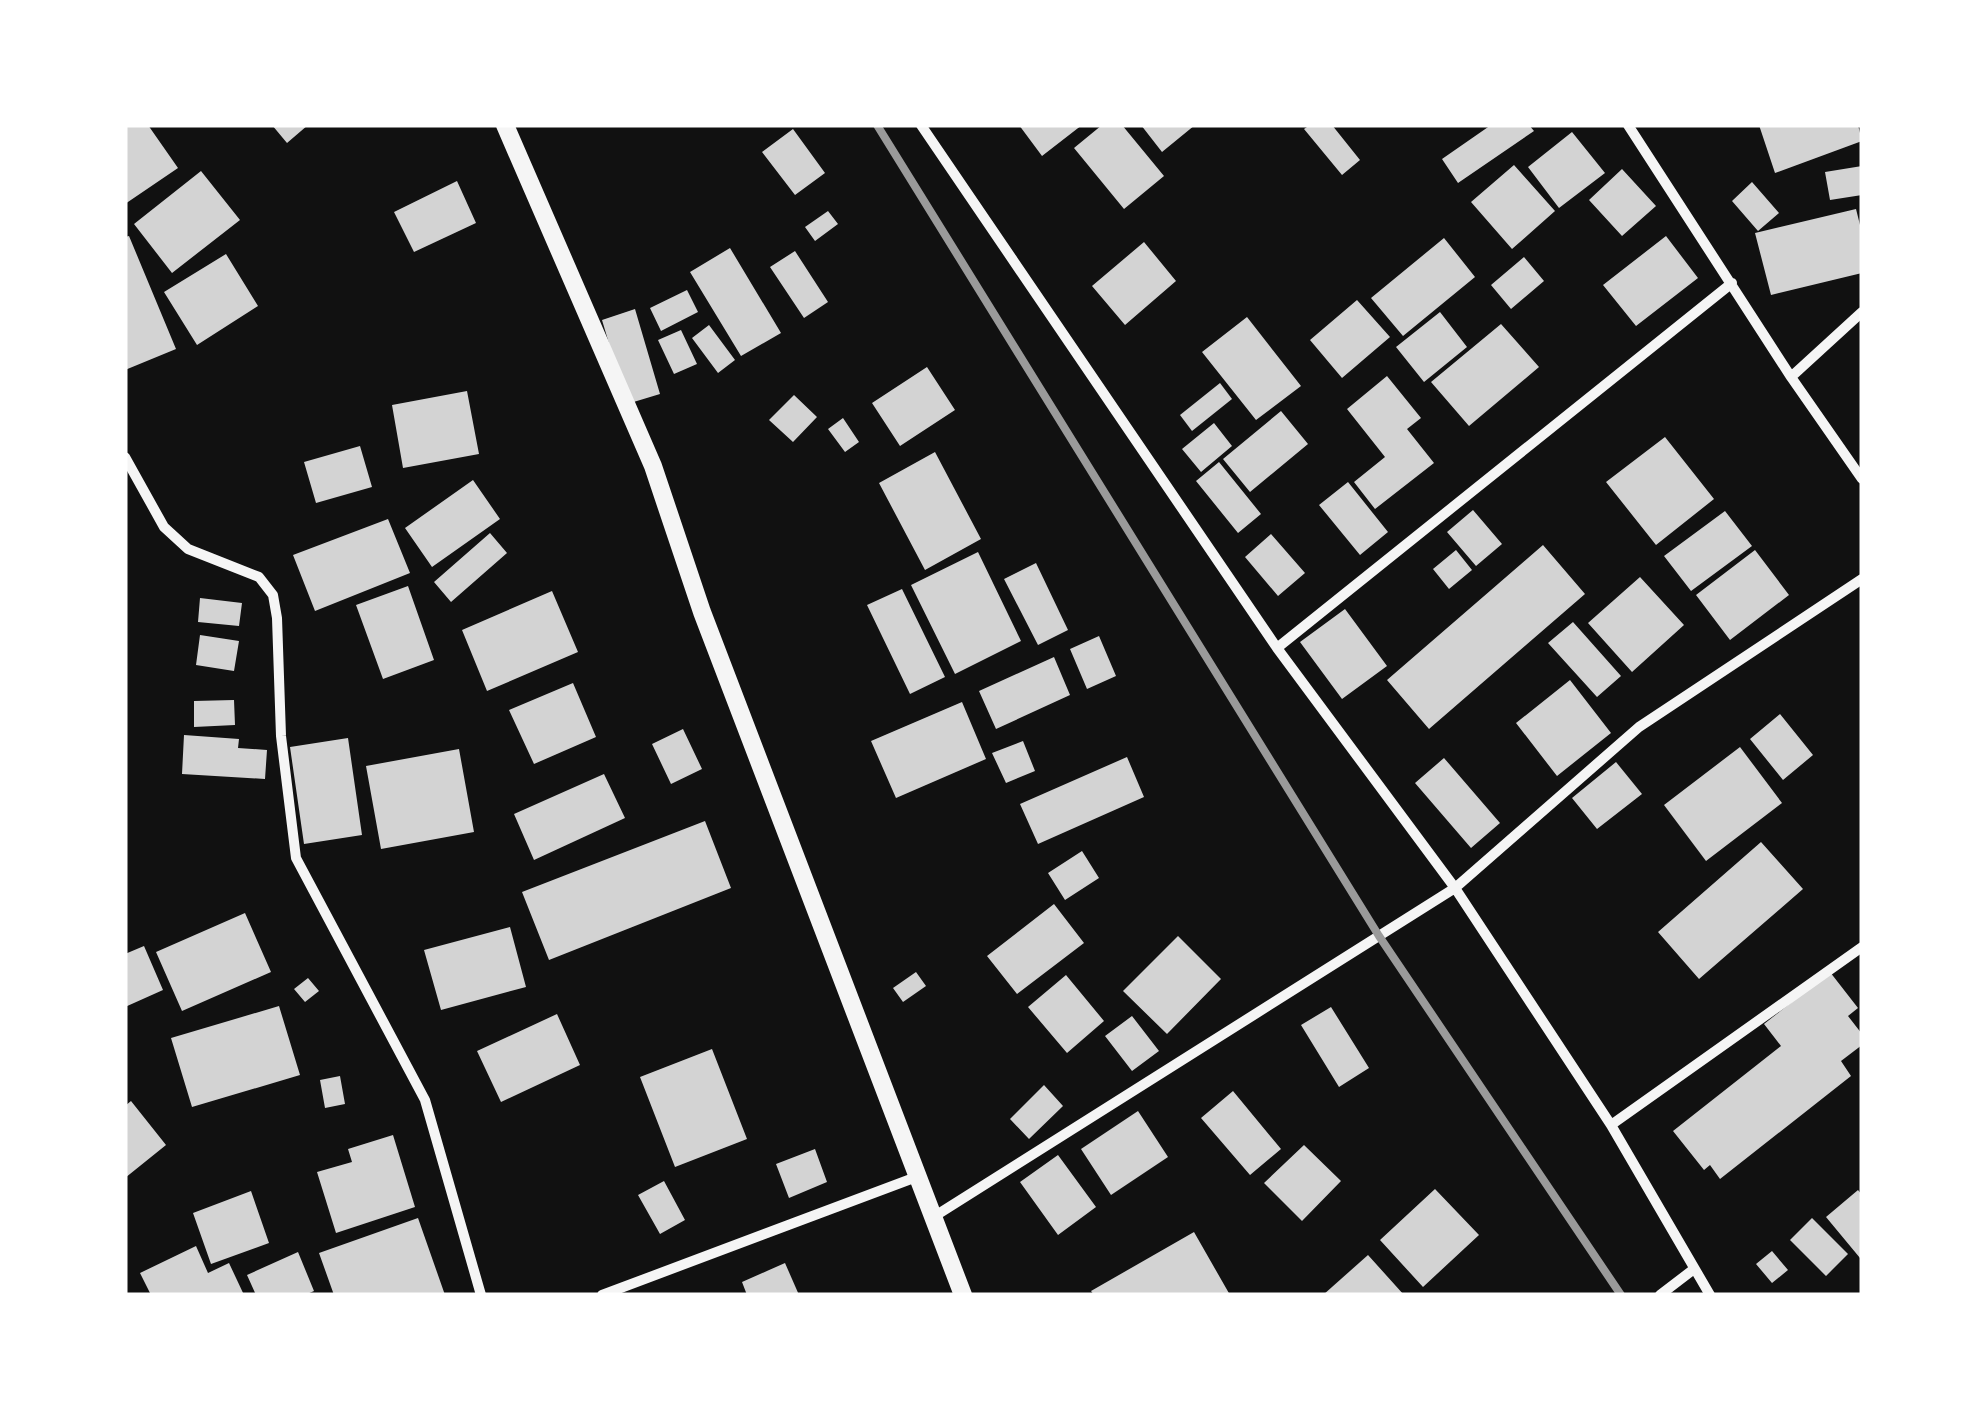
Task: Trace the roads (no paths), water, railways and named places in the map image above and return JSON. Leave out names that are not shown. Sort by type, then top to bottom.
[{"type":"street","points":[[504,125],[652,466],[702,612],[963,1295]]},
{"type":"street","points":[[920,125],[1277,648],[1454,888],[1611,1125],[1710,1295]]},
{"type":"street","points":[[1628,125],[1862,479]]},
{"type":"street","points":[[1277,648],[1732,283]]},
{"type":"street","points":[[1791,377],[1862,312]]},
{"type":"street","points":[[125,457],[164,527],[188,549],[260,577],[273,595],[281,736],[296,858],[425,1100],[482,1295]]},
{"type":"street","points":[[935,1216],[1454,888],[1639,727],[1862,579]]},
{"type":"street","points":[[1611,1125],[1862,947]]},
{"type":"street","points":[[602,1295],[919,1176]]},
{"type":"street","points":[[1660,1295],[1694,1270]]},
{"type":"railway","points":[[877,125],[1379,936],[1621,1295]]}]
